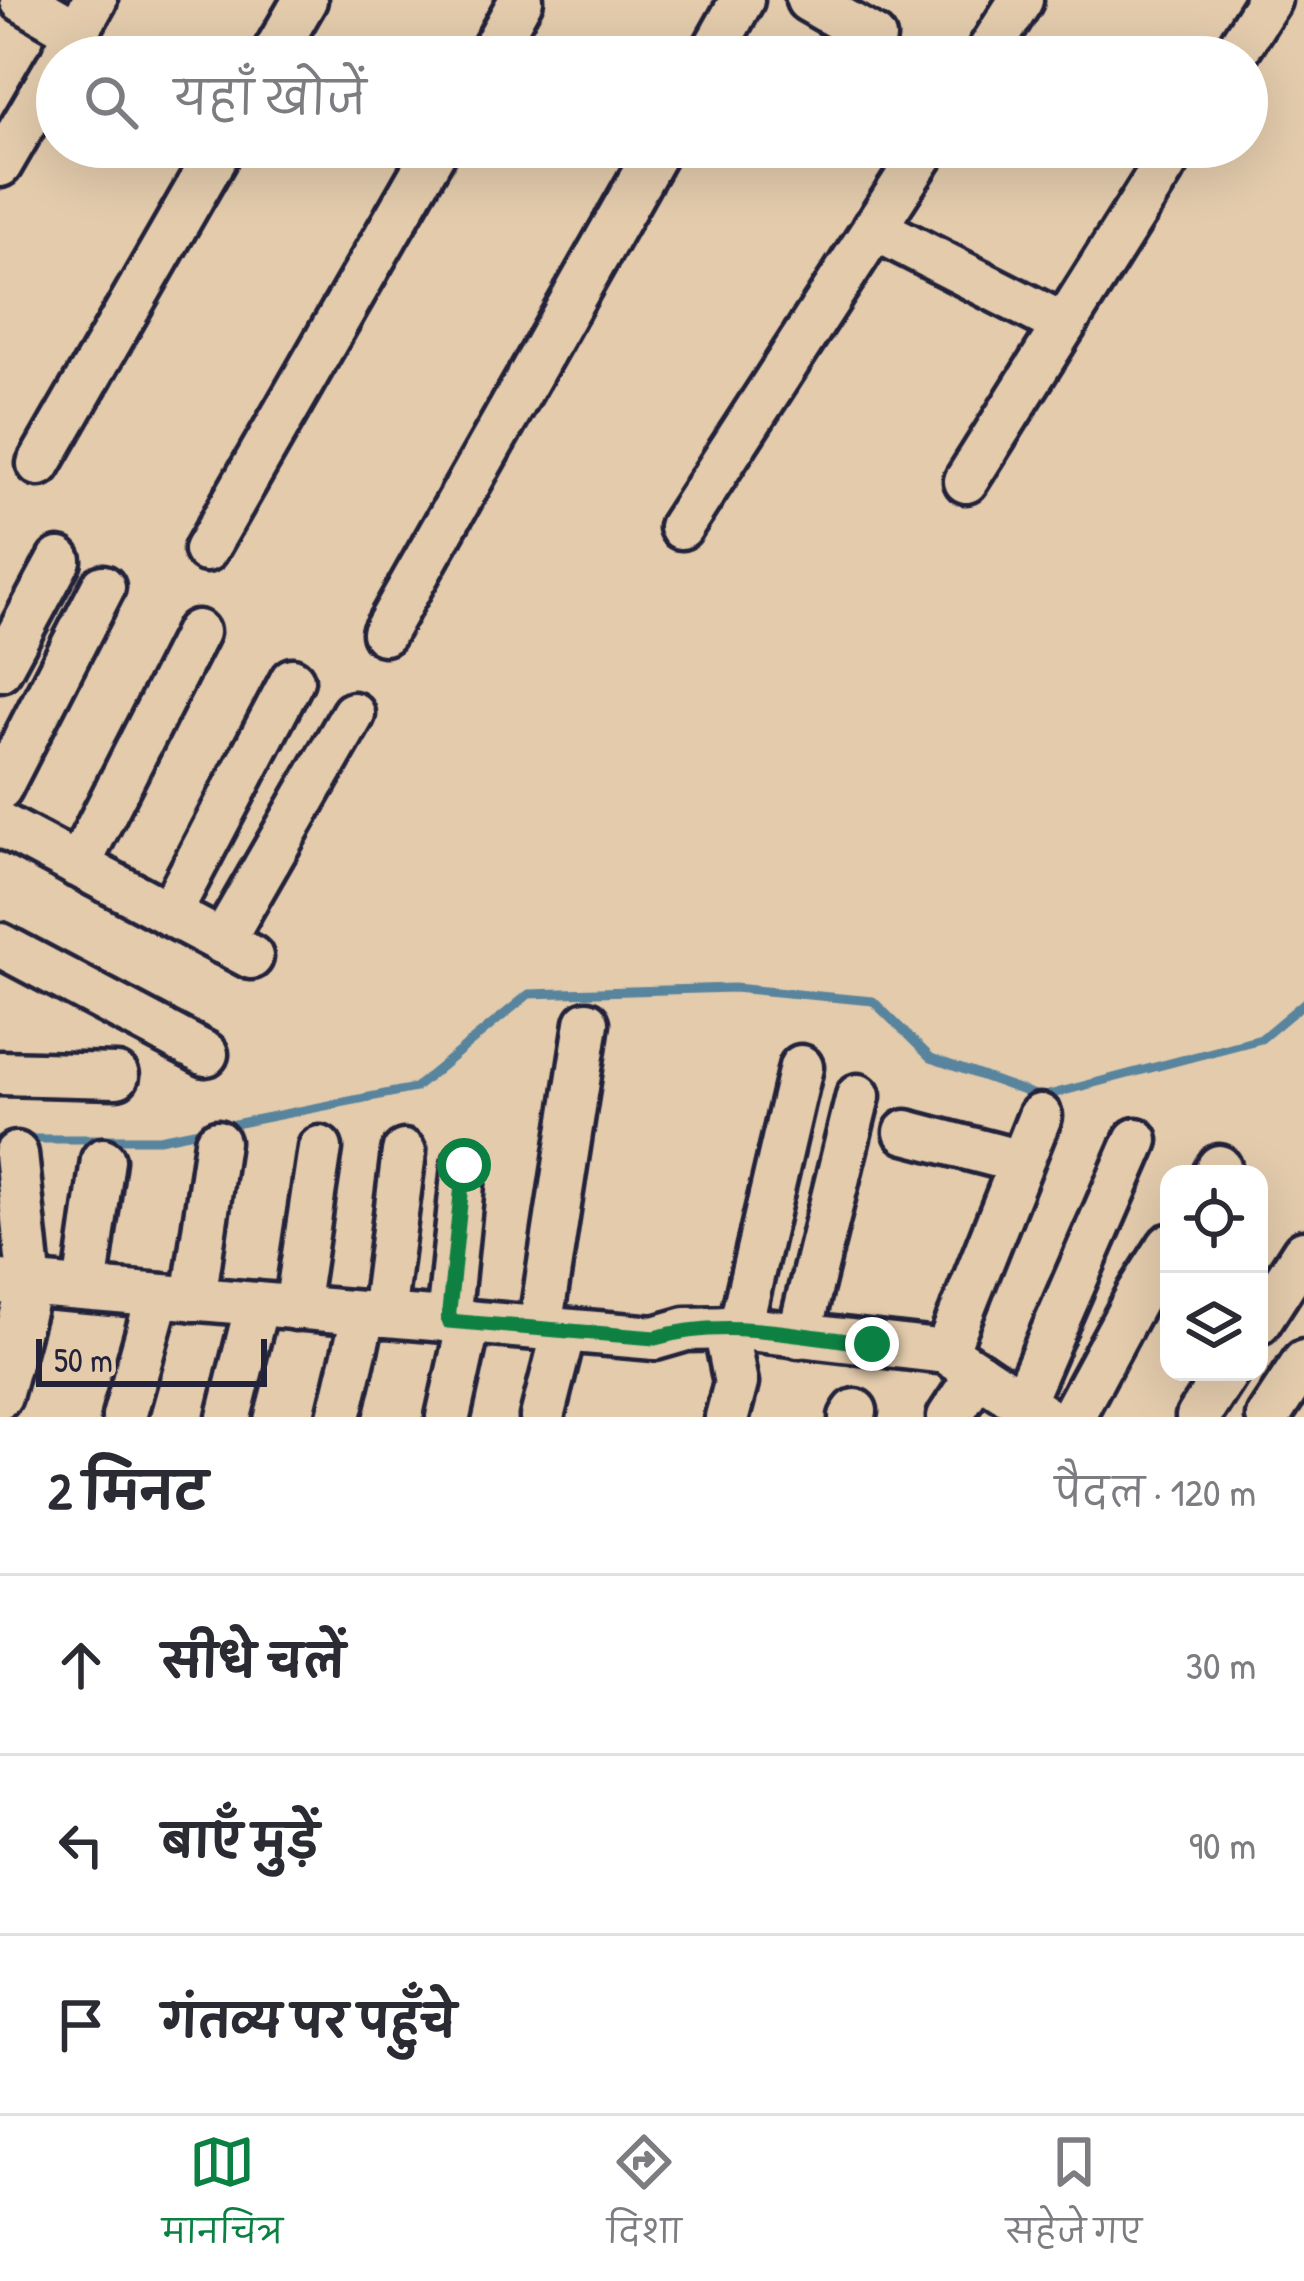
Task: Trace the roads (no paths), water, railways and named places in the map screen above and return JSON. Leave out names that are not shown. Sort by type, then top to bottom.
[{"type":"street","points":[[22,0],[69,36]]},
{"type":"street","points":[[284,36],[305,0]]},
{"type":"street","points":[[501,36],[521,0]]},
{"type":"street","points":[[722,36],[742,0]]},
{"type":"street","points":[[808,0],[871,36]]},
{"type":"street","points":[[999,36],[1022,0]]},
{"type":"street","points":[[1246,36],[1269,0]]},
{"type":"street","points":[[0,165],[36,103]]},
{"type":"street","points":[[39,464],[209,168]]},
{"type":"street","points":[[206,550],[425,168]]},
{"type":"street","points":[[383,633],[647,168]]},
{"type":"street","points":[[681,527],[913,168]]},
{"type":"street","points":[[966,481],[1163,168]]},
{"type":"street","points":[[874,228],[1064,326]]},
{"type":"street","points":[[0,669],[58,560]]},
{"type":"street","points":[[0,788],[103,587]]},
{"type":"street","points":[[78,866],[197,632]]},
{"type":"street","points":[[169,914],[292,680]]},
{"type":"street","points":[[0,824],[237,950],[353,714]]},
{"type":"street","points":[[0,945],[206,1054]]},
{"type":"street","points":[[542,1417],[587,1023]]},
{"type":"street","points":[[727,1417],[736,1383],[733,1328],[801,1067]]},
{"type":"street","points":[[0,1073],[117,1076]]},
{"type":"street","points":[[799,1336],[858,1096]]},
{"type":"street","points":[[950,1417],[962,1362],[1040,1116]]},
{"type":"street","points":[[906,1132],[1022,1162]]},
{"type":"street","points":[[15,1284],[655,1338],[686,1329],[733,1328],[799,1336],[962,1362],[1033,1410],[1136,1140]]},
{"type":"street","points":[[124,1417],[176,1297],[217,1142]]},
{"type":"street","points":[[230,1417],[277,1306],[320,1148]]},
{"type":"street","points":[[339,1417],[374,1314],[404,1152]]},
{"type":"street","points":[[0,1396],[15,1284],[16,1154]]},
{"type":"street","points":[[85,1289],[103,1160]]},
{"type":"street","points":[[448,1417],[458,1322],[464,1165]]},
{"type":"street","points":[[1268,1308],[1304,1252]]},
{"type":"street","points":[[1072,1417],[1160,1260]]},
{"type":"street","points":[[1268,1417],[1304,1362]]},
{"type":"street","points":[[1198,1417],[1221,1381]]},
{"type":"waterway","points":[[0,1139],[159,1139],[415,1088],[529,994],[734,988],[873,1001],[931,1058],[1041,1097],[1261,1039],[1304,1003]]}]
